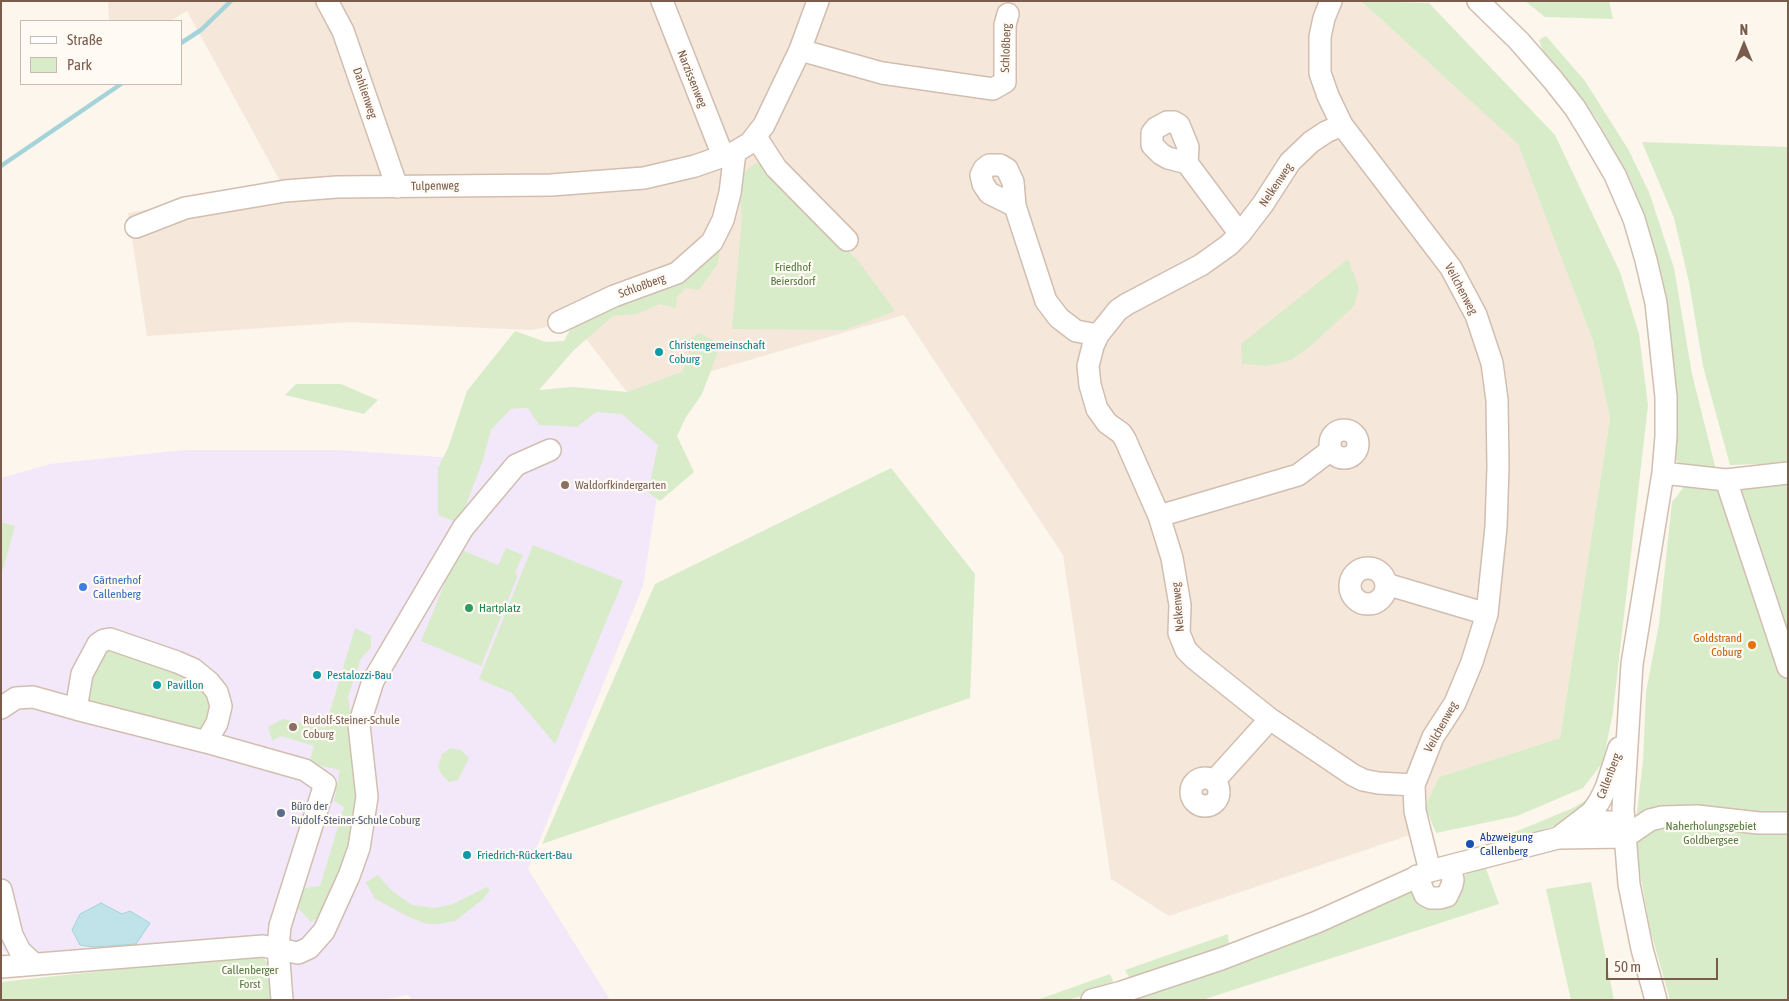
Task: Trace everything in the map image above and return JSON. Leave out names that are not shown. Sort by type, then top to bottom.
[{"type":"street","name":"Dahlienweg","points":[[327,1],[343,31],[397,187]]},
{"type":"street","name":"Narzissenweg","points":[[662,1],[729,154]]},
{"type":"street","points":[[729,154],[750,144],[764,125],[800,50],[818,1]]},
{"type":"street","name":"Veilchenweg","points":[[1331,1],[1324,18],[1320,37],[1320,73],[1328,96],[1342,125],[1452,268],[1476,315],[1492,363],[1497,400],[1498,467],[1496,527],[1487,614],[1475,653],[1455,703],[1433,737],[1414,786],[1415,811],[1432,871]]},
{"type":"street","points":[[1478,1],[1525,47],[1575,108],[1615,175],[1634,219],[1646,260],[1657,312],[1666,397],[1663,473],[1632,664],[1624,822],[1633,909],[1656,1000]]},
{"type":"street","name":"Schloßberg","points":[[800,50],[882,73],[993,89],[1005,82],[1005,25],[1008,14]]},
{"type":"street","name":"Nelkenweg","points":[[1342,125],[1326,132],[1311,142],[1290,162],[1263,204],[1240,234],[1201,265],[1118,310],[1098,335],[1093,346],[1088,366],[1090,385],[1097,409],[1107,423],[1126,439],[1160,516],[1172,558],[1180,605],[1179,633],[1186,650],[1270,719],[1363,780],[1414,786]]},
{"type":"street","points":[[756,137],[776,168],[847,240]]},
{"type":"street","name":"Tulpenweg","points":[[136,227],[185,208],[285,191],[336,186],[551,185],[644,178],[696,166],[729,154]]},
{"type":"street","name":"Schloßberg","points":[[559,322],[614,296],[677,273],[712,242],[723,220],[730,193],[729,154]]},
{"type":"street","points":[[1187,163],[1240,234]]},
{"type":"street","points":[[1015,206],[1046,301],[1059,318],[1076,331],[1098,335]]},
{"type":"street","points":[[1,967],[263,946],[298,953],[309,948],[324,931],[349,876],[359,848],[366,797],[358,725],[373,681],[463,528],[516,465],[550,450]]},
{"type":"street","points":[[1160,516],[1298,474],[1332,450]]},
{"type":"street","points":[[1663,473],[1726,480],[1788,473]]},
{"type":"street","points":[[1726,480],[1788,667]]},
{"type":"street","points":[[1386,584],[1487,614]]},
{"type":"street","points":[[76,709],[82,674],[98,644],[110,639],[177,662],[193,669],[209,682],[217,692],[221,706],[217,723],[206,742]]},
{"type":"street","points":[[1,708],[16,698],[34,697],[305,770],[324,784],[280,926],[278,948],[282,1000]]},
{"type":"street","points":[[1214,782],[1270,719]]},
{"type":"street","name":"Callenberg","points":[[1558,838],[1592,812],[1606,788],[1628,720]]},
{"type":"street","points":[[1580,822],[1624,822],[1662,817],[1697,816],[1759,823],[1788,823]]},
{"type":"street","points":[[1092,1000],[1212,962],[1273,939],[1317,922],[1432,871],[1624,822]]},
{"type":"street","points":[[1,890],[12,935],[20,951],[33,963]]},
{"type":"shaded area","points":[[108,1],[1361,1],[1518,143],[1593,341],[1610,418],[1560,738],[1439,777],[1410,835],[1169,916],[1111,879],[1063,555],[904,315],[691,377],[627,392],[573,322],[531,330],[351,322],[147,336],[128,213],[281,183],[187,11],[172,20],[109,20]]},
{"type":"shaded area","name":"Rudolf-Steiner-Schule Coburg","points":[[555,407],[670,414],[643,586],[528,869],[610,1000],[412,1000],[408,995],[381,1000],[292,1000],[286,939],[41,957],[3,951],[1,941],[1,478],[50,464],[185,450],[340,450],[483,460],[491,430],[511,409]]},
{"type":"green space","points":[[1361,1],[1429,3],[1555,135],[1620,272],[1639,334],[1648,405],[1613,712],[1603,762],[1583,788],[1517,816],[1436,833],[1425,806],[1439,777],[1560,738],[1610,418],[1593,341],[1518,144]]},
{"type":"green space","points":[[1525,1],[1609,1],[1613,19],[1545,17]]},
{"type":"green space","points":[[1546,36],[1585,81],[1628,149],[1649,192],[1674,268],[1692,374],[1716,470],[1687,470],[1676,460],[1677,394],[1671,347],[1649,237],[1634,188],[1596,118],[1543,51],[1539,40]]},
{"type":"green space","points":[[1642,142],[1788,147],[1788,463],[1730,465],[1703,366],[1689,282],[1674,218]]},
{"type":"green space","name":"Friedhof Beiersdorf","points":[[757,162],[860,263],[895,311],[845,330],[732,329],[742,220],[738,177]]},
{"type":"green space","points":[[723,238],[717,265],[699,290],[686,288],[677,297],[676,308],[659,304],[638,314],[613,316],[574,350],[539,390],[573,387],[627,392],[682,372],[689,357],[687,342],[699,333],[721,344],[702,394],[686,417],[677,436],[694,472],[660,501],[648,492],[658,445],[622,414],[596,412],[577,427],[539,425],[528,408],[511,409],[491,430],[483,460],[459,523],[438,515],[438,468],[448,448],[467,391],[515,331],[546,342],[564,341],[574,322]]},
{"type":"green space","points":[[1348,259],[1359,288],[1354,306],[1313,344],[1291,360],[1267,366],[1242,364],[1241,344]]},
{"type":"green space","points":[[296,384],[341,384],[378,400],[364,414],[285,395]]},
{"type":"green space","points":[[891,468],[975,574],[970,698],[542,844],[655,584]]},
{"type":"green space","name":"Naherholungsgebiet Goldbergsee","points":[[1788,473],[1788,1000],[1670,1000],[1650,929],[1634,838],[1643,761],[1646,692],[1659,624],[1672,502],[1684,487],[1723,487]]},
{"type":"green space","points":[[1,522],[15,526],[1,576]]},
{"type":"green space","points":[[533,545],[623,581],[555,744],[512,693],[479,679]]},
{"type":"green space","name":"Hartplatz","points":[[506,548],[523,555],[515,573],[518,575],[481,666],[421,641],[459,549],[498,565]]},
{"type":"green space","points":[[355,628],[371,636],[371,648],[361,658],[348,697],[357,759],[360,817],[326,912],[311,922],[295,905],[305,888],[320,886],[344,807],[334,801],[340,770],[309,763],[314,746],[281,736],[272,741],[268,727],[283,719],[325,728]]},
{"type":"green space","points":[[114,648],[193,676],[213,705],[209,723],[202,728],[192,728],[86,705],[87,679],[103,649]]},
{"type":"green space","points":[[451,748],[461,750],[469,758],[458,780],[449,782],[441,774],[438,766],[442,754]]},
{"type":"green space","points":[[1588,799],[1592,801],[1562,823],[1499,845],[1498,839],[1573,808]]},
{"type":"green space","points":[[1485,866],[1499,904],[1202,1000],[1127,1000],[1406,888],[1428,907],[1455,897],[1464,876],[1475,867]]},
{"type":"green space","points":[[378,875],[391,890],[412,905],[435,908],[453,904],[487,887],[490,890],[482,900],[455,921],[427,924],[411,918],[375,899],[366,882]]},
{"type":"green space","points":[[1591,882],[1614,1000],[1571,1000],[1546,889]]},
{"type":"green space","points":[[1228,934],[1229,947],[1131,981],[1125,970]]},
{"type":"green space","name":"Callenberger Forst","points":[[260,954],[273,969],[274,1000],[1,1000],[1,982]]},
{"type":"green space","points":[[1110,974],[1113,981],[1107,990],[1066,1000],[1037,1000]]},
{"type":"water","points":[[101,903],[122,914],[130,911],[150,923],[136,944],[93,947],[80,945],[72,930],[80,914]]},
{"type":"waterway","points":[[182,42],[201,30],[231,1]]},
{"type":"waterway","points":[[1,166],[120,85]]},
{"type":"place","name":"Christengemeinschaft Coburg","points":[[659,352]]},
{"type":"place","name":"Waldorfkindergarten","points":[[565,485]]},
{"type":"place","name":"Gärtnerhof Callenberg","points":[[83,587]]},
{"type":"place","name":"Hartplatz","points":[[469,608]]},
{"type":"place","name":"Goldstrand Coburg","points":[[1752,645]]},
{"type":"place","name":"Pestalozzi-Bau","points":[[317,675]]},
{"type":"place","name":"Pavillon","points":[[157,685]]},
{"type":"place","name":"Rudolf-Steiner-Schule Coburg","points":[[293,727]]},
{"type":"place","name":"Büro der Rudolf-Steiner-Schule Coburg","points":[[281,813]]},
{"type":"place","name":"Abzweigung Callenberg","points":[[1470,844]]},
{"type":"place","name":"Friedrich-Rückert-Bau","points":[[467,855]]}]
